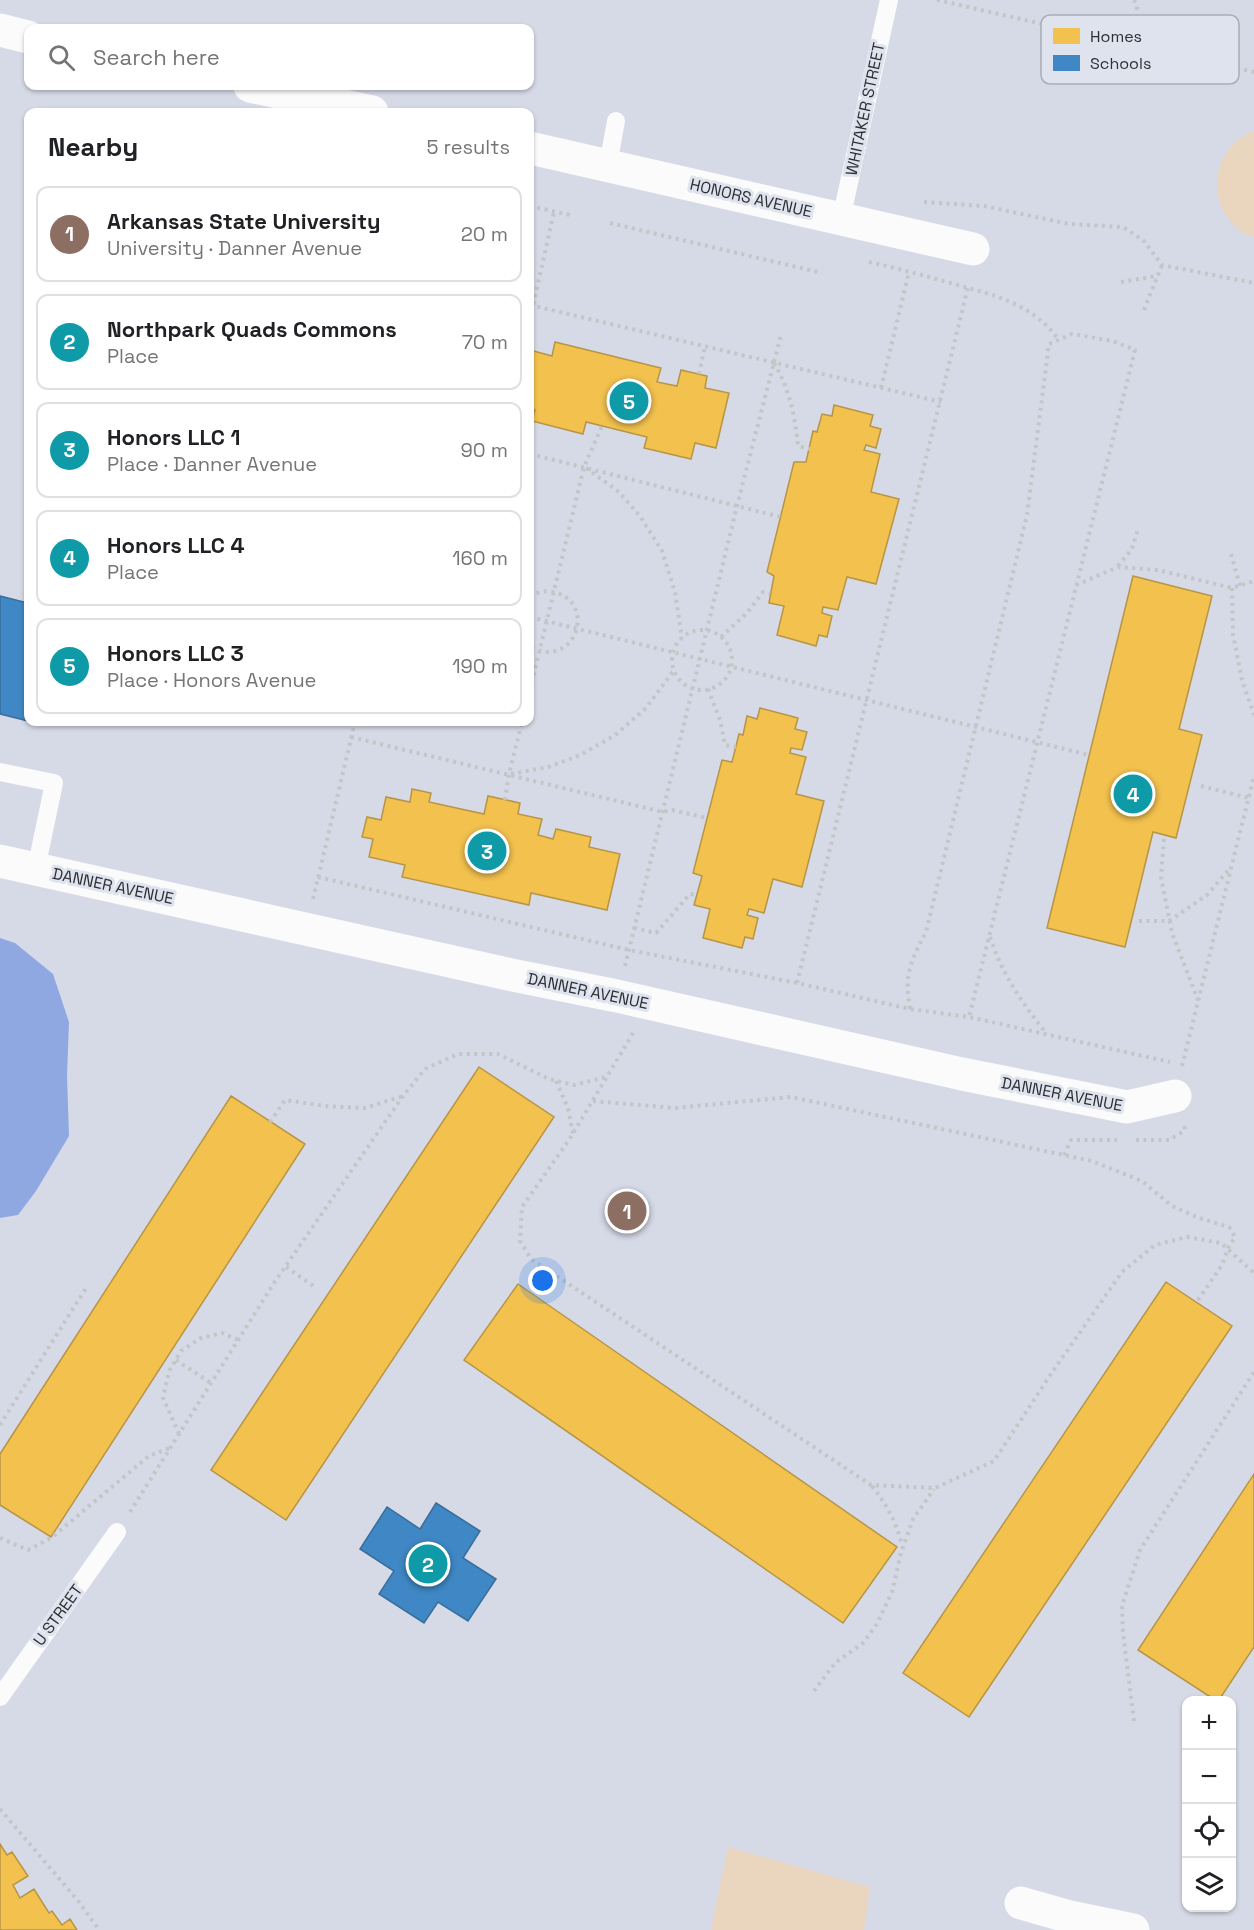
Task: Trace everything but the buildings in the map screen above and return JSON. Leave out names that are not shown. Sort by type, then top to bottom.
[{"type":"street","points":[[0,30],[24,36]]},
{"type":"street","points":[[268,90],[353,108]]},
{"type":"street","name":"HONORS AVENUE","points":[[534,149],[973,249]]},
{"type":"street","name":"DANNER AVENUE","points":[[0,861],[963,1074],[1127,1107],[1179,1080]]},
{"type":"street","points":[[1021,1903],[1070,1917],[1133,1930]]},
{"type":"lane","name":"WHITAKER STREET","points":[[841,219],[889,0]]},
{"type":"lane","points":[[608,165],[616,121]]},
{"type":"lane","points":[[0,772],[54,783],[36,870]]},
{"type":"lane","name":"U STREET","points":[[0,1697],[117,1532]]},
{"type":"path","points":[[937,0],[1041,23]]},
{"type":"path","points":[[1134,0],[1137,6],[1137,15]]},
{"type":"path","points":[[1239,68],[1254,72]]},
{"type":"path","points":[[923,202],[984,206],[1069,224],[1123,227],[1144,241],[1162,265],[1254,283]]},
{"type":"path","points":[[534,207],[570,215]]},
{"type":"path","points":[[534,293],[554,212]]},
{"type":"path","points":[[610,223],[822,273]]},
{"type":"path","points":[[869,262],[992,293],[1028,311],[1051,329],[1058,339]]},
{"type":"path","points":[[1144,310],[1162,265]]},
{"type":"path","points":[[881,388],[909,272]]},
{"type":"path","points":[[1121,282],[1157,276]]},
{"type":"path","points":[[797,983],[968,287]]},
{"type":"path","points":[[534,306],[941,402]]},
{"type":"path","points":[[617,996],[781,334]]},
{"type":"path","points":[[910,1009],[907,988],[911,963],[926,932],[1027,515],[1049,344],[1072,334],[1113,341],[1135,350],[969,1017]]},
{"type":"path","points":[[699,374],[705,346]]},
{"type":"path","points":[[774,362],[792,400],[798,446],[810,449]]},
{"type":"path","points":[[534,673],[584,467],[602,426]]},
{"type":"path","points":[[534,455],[781,517]]},
{"type":"path","points":[[584,467],[620,492],[640,516],[662,551],[675,592],[682,638]]},
{"type":"path","points":[[1118,567],[1132,549],[1138,529]]},
{"type":"path","points":[[1230,554],[1240,586]]},
{"type":"path","points":[[1076,585],[1118,567],[1158,570],[1232,588],[1254,581]]},
{"type":"path","points":[[1232,588],[1233,635],[1242,680],[1254,715]]},
{"type":"path","points":[[534,594],[554,592],[563,595],[576,610],[578,620],[574,638],[558,651],[549,653],[534,649]]},
{"type":"path","points":[[720,637],[747,613],[763,592],[770,594]]},
{"type":"path","points":[[534,618],[1089,755]]},
{"type":"path","points":[[707,630],[720,637],[729,648],[732,657],[731,667],[721,684],[708,689],[693,689],[678,679],[672,661],[676,644],[682,638],[707,630]]},
{"type":"path","points":[[509,774],[549,767],[578,756],[614,736],[646,708],[674,670]]},
{"type":"path","points":[[708,689],[720,720],[725,745],[736,747]]},
{"type":"path","points":[[305,929],[354,726]]},
{"type":"path","points":[[506,800],[509,774],[521,726]]},
{"type":"path","points":[[351,736],[663,812],[672,810],[707,818]]},
{"type":"path","points":[[318,877],[629,950],[797,983],[910,1009],[969,1017],[1047,1034],[1179,1080],[1254,776]]},
{"type":"path","points":[[1201,786],[1249,798]]},
{"type":"path","points":[[1164,839],[1161,877],[1169,921],[1199,1000]]},
{"type":"path","points":[[1139,921],[1169,921],[1207,895],[1231,867]]},
{"type":"path","points":[[634,928],[656,933],[690,894],[697,895]]},
{"type":"path","points":[[990,935],[995,954],[1010,984],[1047,1034]]},
{"type":"path","points":[[650,1004],[573,1135],[522,1207],[520,1241],[531,1259],[871,1485],[886,1504],[897,1526],[903,1548]]},
{"type":"path","points":[[117,1532],[285,1267],[425,1069],[458,1054],[498,1054],[556,1081],[574,1084],[607,1077]]},
{"type":"path","points":[[556,1081],[568,1108],[573,1135]]},
{"type":"path","points":[[270,1122],[285,1100],[325,1106],[364,1108],[404,1096]]},
{"type":"path","points":[[593,1101],[675,1108],[791,1097],[1092,1161],[1142,1181],[1172,1206],[1199,1218],[1229,1227],[1235,1237],[1222,1265],[1196,1303]]},
{"type":"path","points":[[871,1485],[935,1488],[994,1461],[1122,1272],[1155,1245],[1187,1237],[1221,1243],[1252,1271]]},
{"type":"path","points":[[285,1267],[315,1287]]},
{"type":"path","points":[[0,1425],[86,1288]]},
{"type":"path","points":[[179,1434],[164,1398],[169,1371],[181,1351],[201,1338],[222,1334],[238,1340]]},
{"type":"path","points":[[176,1360],[212,1383]]},
{"type":"path","points":[[1134,1721],[1123,1633],[1122,1606],[1140,1550],[1254,1372]]},
{"type":"path","points":[[0,1538],[28,1550],[51,1538],[149,1456],[170,1448]]},
{"type":"path","points":[[814,1691],[835,1663],[863,1644],[877,1623],[892,1592],[913,1519],[935,1488]]},
{"type":"path","points":[[0,1809],[79,1902],[99,1930]]},
{"type":"shaded area","points":[[0,0],[1254,0],[1254,1930],[0,1930]]},
{"type":"shaded area","points":[[1254,131],[1254,238],[1240,230],[1227,217],[1220,204],[1217,190],[1222,161],[1229,149],[1240,138]]},
{"type":"shaded area","points":[[728,1847],[870,1887],[864,1930],[711,1930]]},
{"type":"water","points":[[0,938],[15,943],[53,974],[69,1022],[67,1076],[69,1136],[36,1191],[18,1215],[0,1218]]},
{"type":"place","name":"Honors LLC 3","points":[[629,401]]},
{"type":"place","name":"Honors LLC 4","points":[[1133,794]]},
{"type":"place","name":"Honors LLC 1","points":[[487,851]]},
{"type":"place","name":"Arkansas State University","points":[[627,1211]]},
{"type":"place","name":"Northpark Quads Commons","points":[[428,1564]]}]
